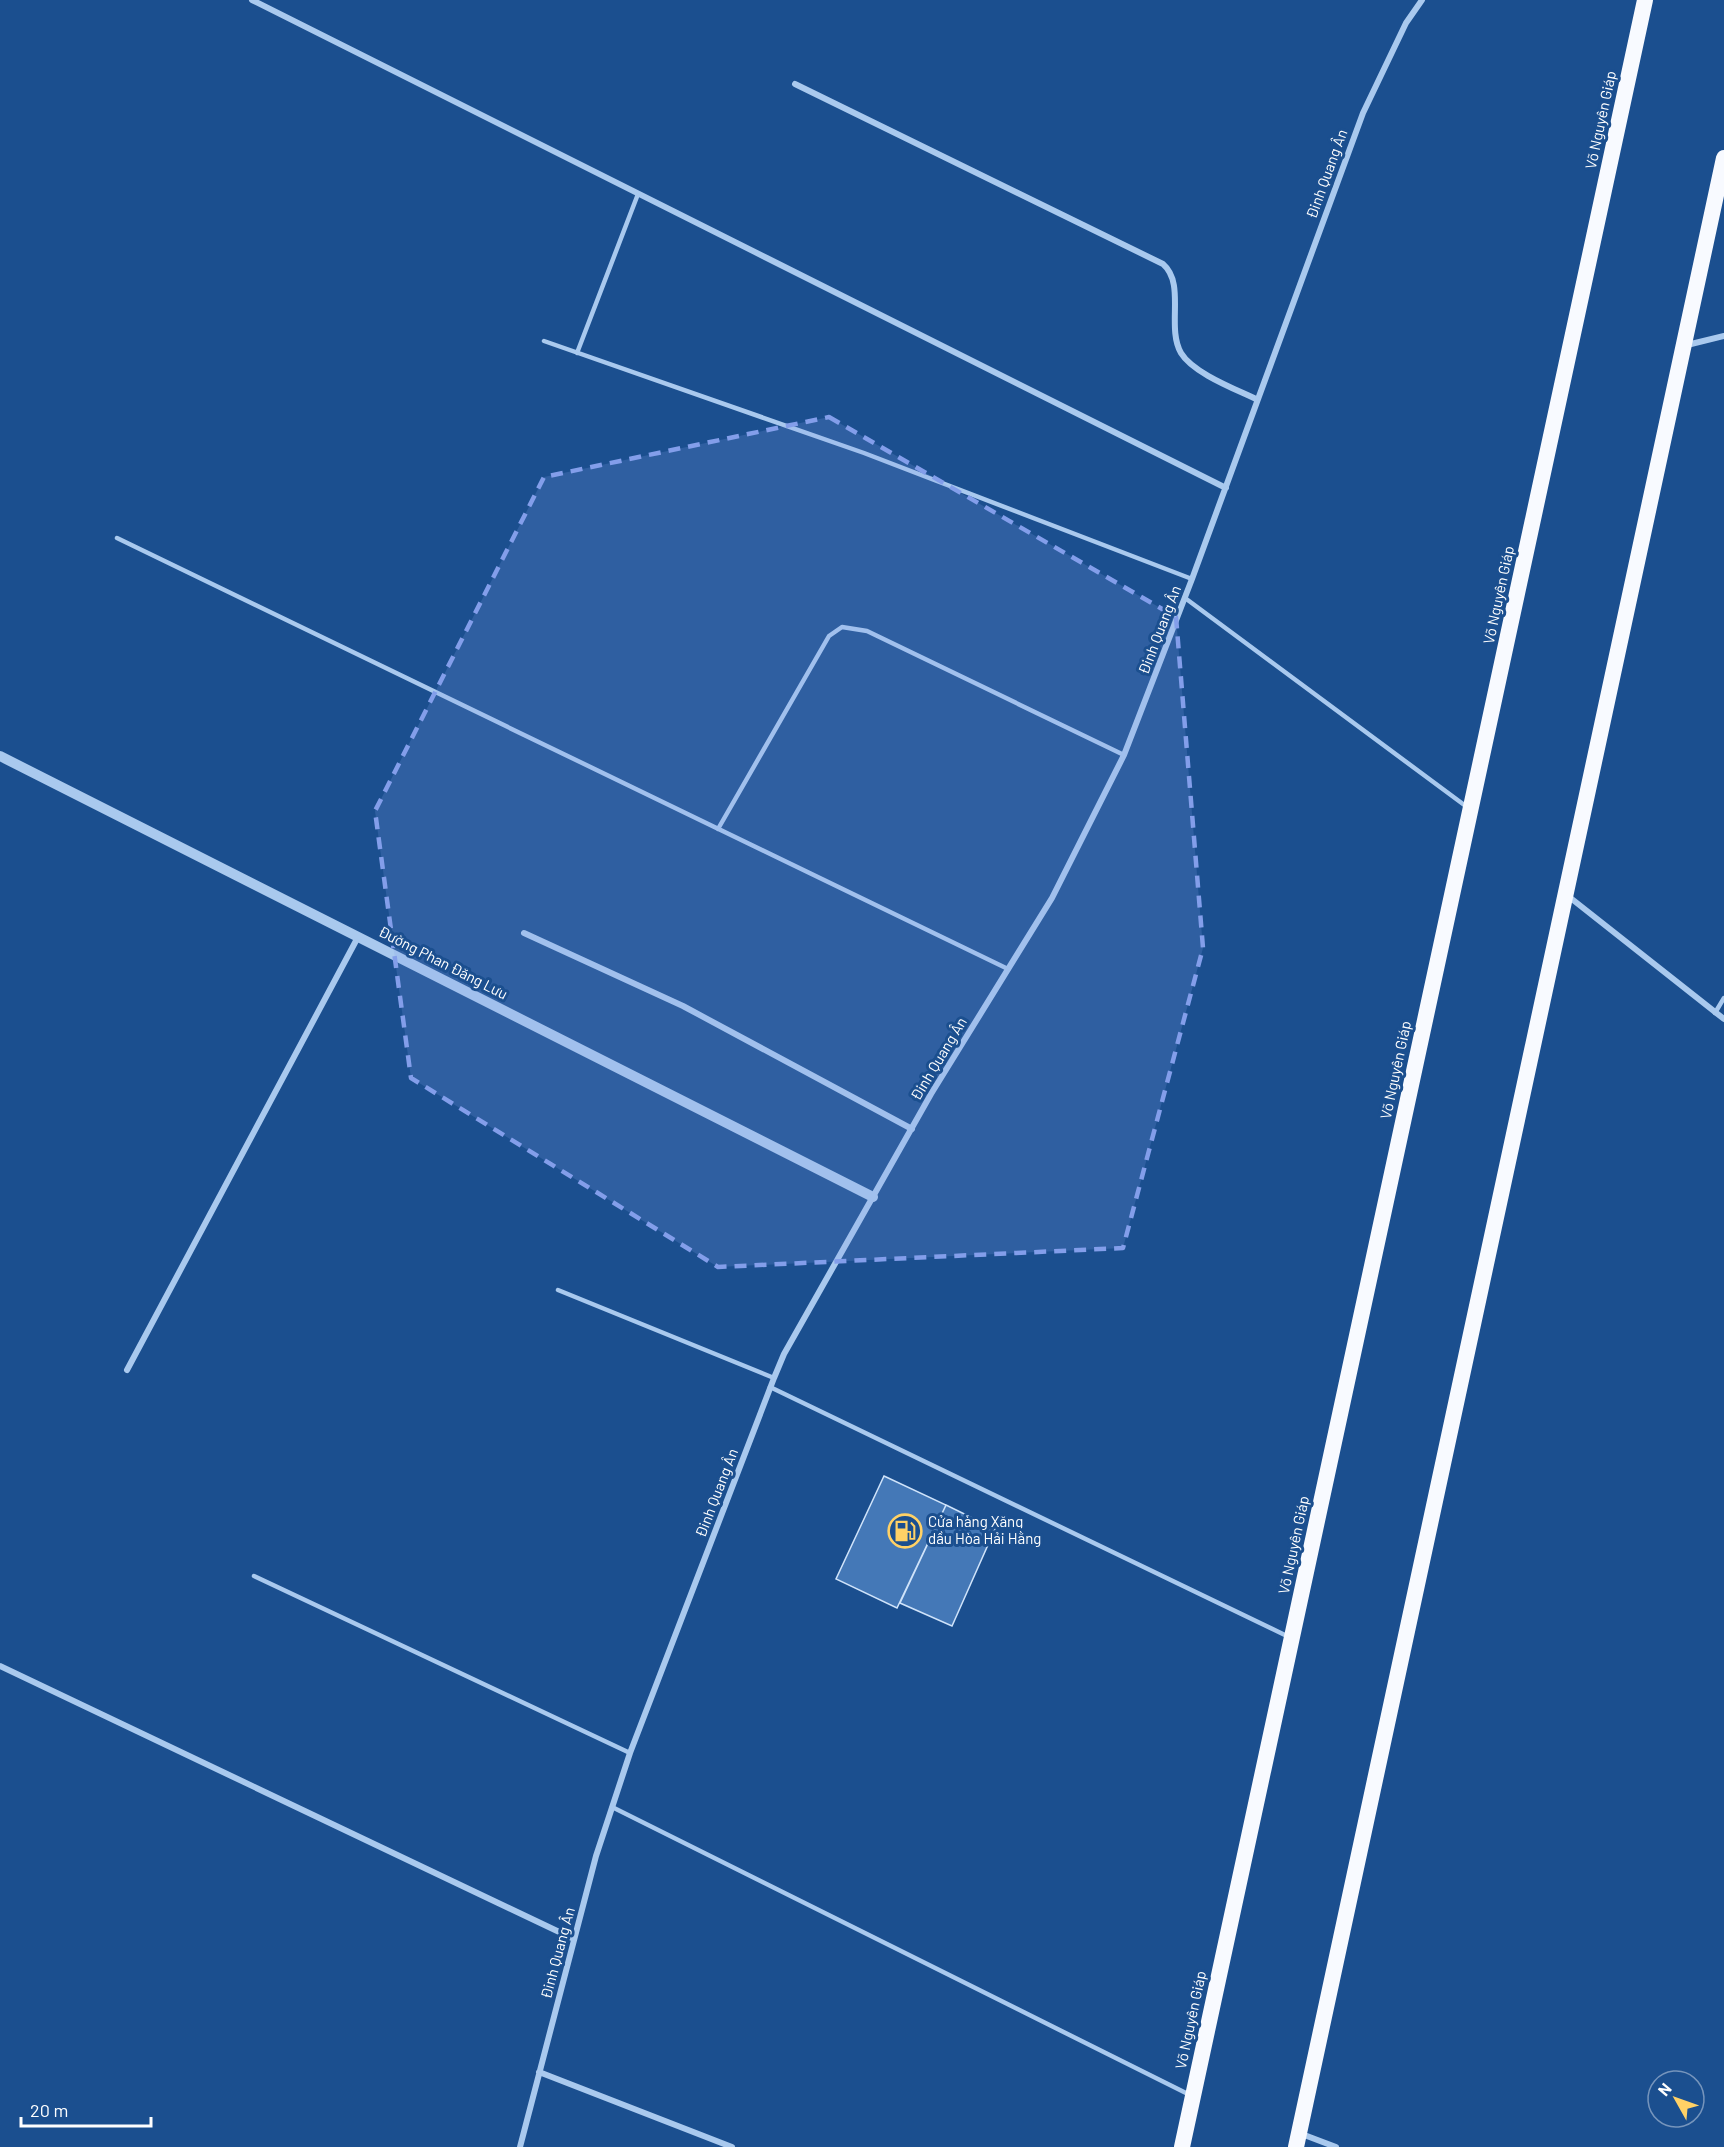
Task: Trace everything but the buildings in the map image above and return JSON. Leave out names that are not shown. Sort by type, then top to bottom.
[{"type":"highway","name":"Võ Nguyên Giáp","points":[[1182,2147],[1645,0]]},
{"type":"highway","points":[[1297,2140],[1724,158]]},
{"type":"street","points":[[252,0],[1226,488]]},
{"type":"street","name":"Đinh Quang Ân","points":[[520,2147],[574,1939],[612,1807],[630,1753],[770,1387],[784,1354],[912,1128],[1052,898],[1124,755],[1226,488],[1256,399],[1363,113],[1406,23],[1422,0]]},
{"type":"street","points":[[795,84],[1162,264],[1171,276],[1175,331],[1182,353],[1194,366],[1256,399]]},
{"type":"street","points":[[1684,346],[1724,336]]},
{"type":"street","name":"Đường Phan Đăng Lưu","points":[[0,756],[873,1197]]},
{"type":"street","points":[[1565,894],[1724,1020]]},
{"type":"street","points":[[524,933],[683,1006],[912,1128]]},
{"type":"street","points":[[127,1370],[358,937]]},
{"type":"street","points":[[0,1666],[574,1939]]},
{"type":"street","points":[[539,2072],[732,2147]]},
{"type":"street","points":[[1297,2140],[1336,2147]]},
{"type":"lane","points":[[577,353],[638,194]]},
{"type":"lane","points":[[544,341],[864,453],[1192,579]]},
{"type":"lane","points":[[117,538],[1008,969]]},
{"type":"lane","points":[[1185,598],[1471,810]]},
{"type":"lane","points":[[718,829],[829,636],[842,627],[867,632],[1124,755]]},
{"type":"lane","points":[[1715,1012],[1724,998]]},
{"type":"lane","points":[[558,1290],[774,1378]]},
{"type":"lane","points":[[770,1387],[1292,1638]]},
{"type":"lane","points":[[254,1576],[630,1753]]},
{"type":"lane","points":[[612,1807],[1193,2097]]},
{"type":"highlighted area","points":[[829,417],[1176,617],[1203,948],[1123,1248],[718,1267],[411,1078],[375,811],[544,477]]},
{"type":"place","name":"Cửa hàng Xăng dầu Hòa Hải Hằng","points":[[905,1531]]}]
